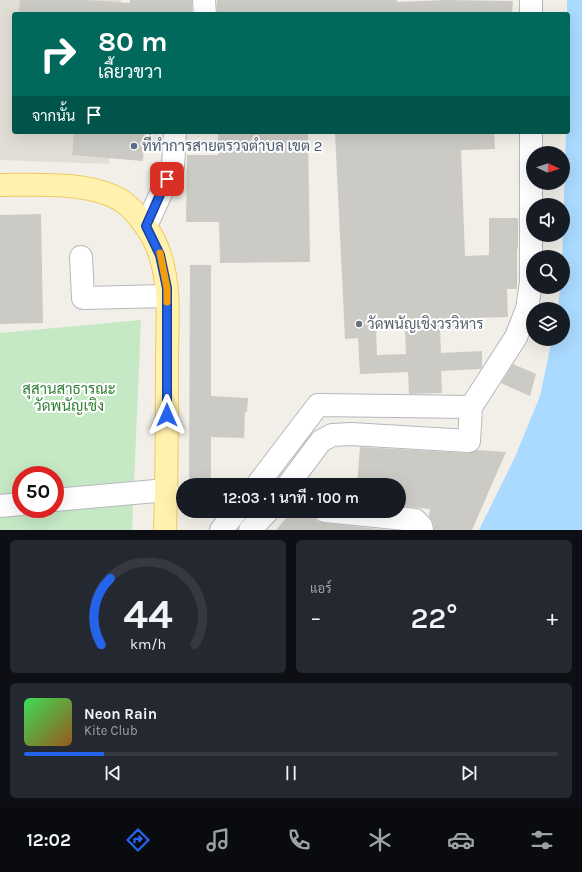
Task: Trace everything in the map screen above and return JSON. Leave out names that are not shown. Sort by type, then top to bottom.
[{"type":"main road","points":[[0,185],[56,185],[95,190],[122,202],[146,226],[160,255],[167,296],[167,490],[165,530]]},
{"type":"street","points":[[204,0],[205,12]]},
{"type":"street","points":[[531,12],[532,0]]},
{"type":"street","points":[[146,226],[173,167],[176,134]]},
{"type":"street","points":[[293,478],[314,449],[322,441],[332,435],[351,434],[469,441],[471,407],[516,337],[527,309],[531,282],[531,134]]},
{"type":"street","points":[[81,257],[83,298],[167,296]]},
{"type":"street","points":[[262,478],[318,405],[471,407]]},
{"type":"street","points":[[296,434],[314,449]]},
{"type":"street","points":[[64,499],[167,490]]},
{"type":"street","points":[[0,506],[12,505]]},
{"type":"street","points":[[221,530],[231,518]]},
{"type":"street","points":[[250,530],[261,518]]},
{"type":"street","points":[[395,518],[415,520],[421,526],[422,530]]},
{"type":"shaded area","points":[[0,0],[121,0],[120,12],[12,12],[12,134],[111,134],[109,164],[0,160]]},
{"type":"green space","name":"สุสานสาธารณะ วัดพนัญเชิง","points":[[141,320],[132,530],[0,530],[0,333]]},
{"type":"water","points":[[567,0],[582,0],[582,530],[479,530],[515,457],[540,396],[551,346],[570,346],[570,302],[559,302],[559,294],[570,294],[570,250],[562,250],[562,242],[570,242],[570,198],[564,198],[564,190],[570,190],[570,146],[566,146],[566,134],[570,134],[570,12],[567,12]]},
{"type":"building","points":[[20,0],[87,0],[130,3],[130,0],[192,0],[192,12],[19,12]]},
{"type":"building","points":[[217,0],[397,0],[397,2],[447,0],[513,1],[512,12],[217,12]]},
{"type":"building","points":[[74,134],[145,134],[143,161],[72,155]]},
{"type":"building","points":[[218,134],[308,134],[310,262],[220,263],[219,222],[186,222],[187,155],[218,155]]},
{"type":"building","points":[[335,134],[494,134],[495,149],[461,150],[465,256],[489,255],[489,218],[518,218],[517,289],[507,289],[508,317],[471,318],[471,326],[440,327],[441,353],[482,351],[481,369],[441,371],[442,393],[409,394],[408,372],[360,374],[358,338],[345,339]],"holes":[[[405,328],[406,354],[377,355],[376,330]]]},
{"type":"building","points":[[41,214],[43,323],[0,324],[0,215]]},
{"type":"building","points":[[190,265],[211,265],[211,396],[248,398],[247,412],[245,412],[244,438],[211,437],[211,478],[189,478]]},
{"type":"building","points":[[513,364],[536,374],[530,396],[501,383]]},
{"type":"building","points":[[360,447],[468,453],[477,450],[506,452],[472,530],[434,530],[433,523],[429,516],[430,509],[406,507],[406,478],[358,478]]},
{"type":"building","points":[[286,518],[315,518],[317,521],[324,523],[388,530],[276,530]]},
{"type":"slow traffic","points":[[160,253],[167,288],[167,302]]},
{"type":"place","name":"ที่ทำการสายตรวจตำบล เขต 2","points":[[134,146]]},
{"type":"place","name":"วัดพนัญเชิงวรวิหาร","points":[[359,324]]},
{"type":"route","points":[[167,179],[146,226],[160,255],[167,288],[167,415]]}]
